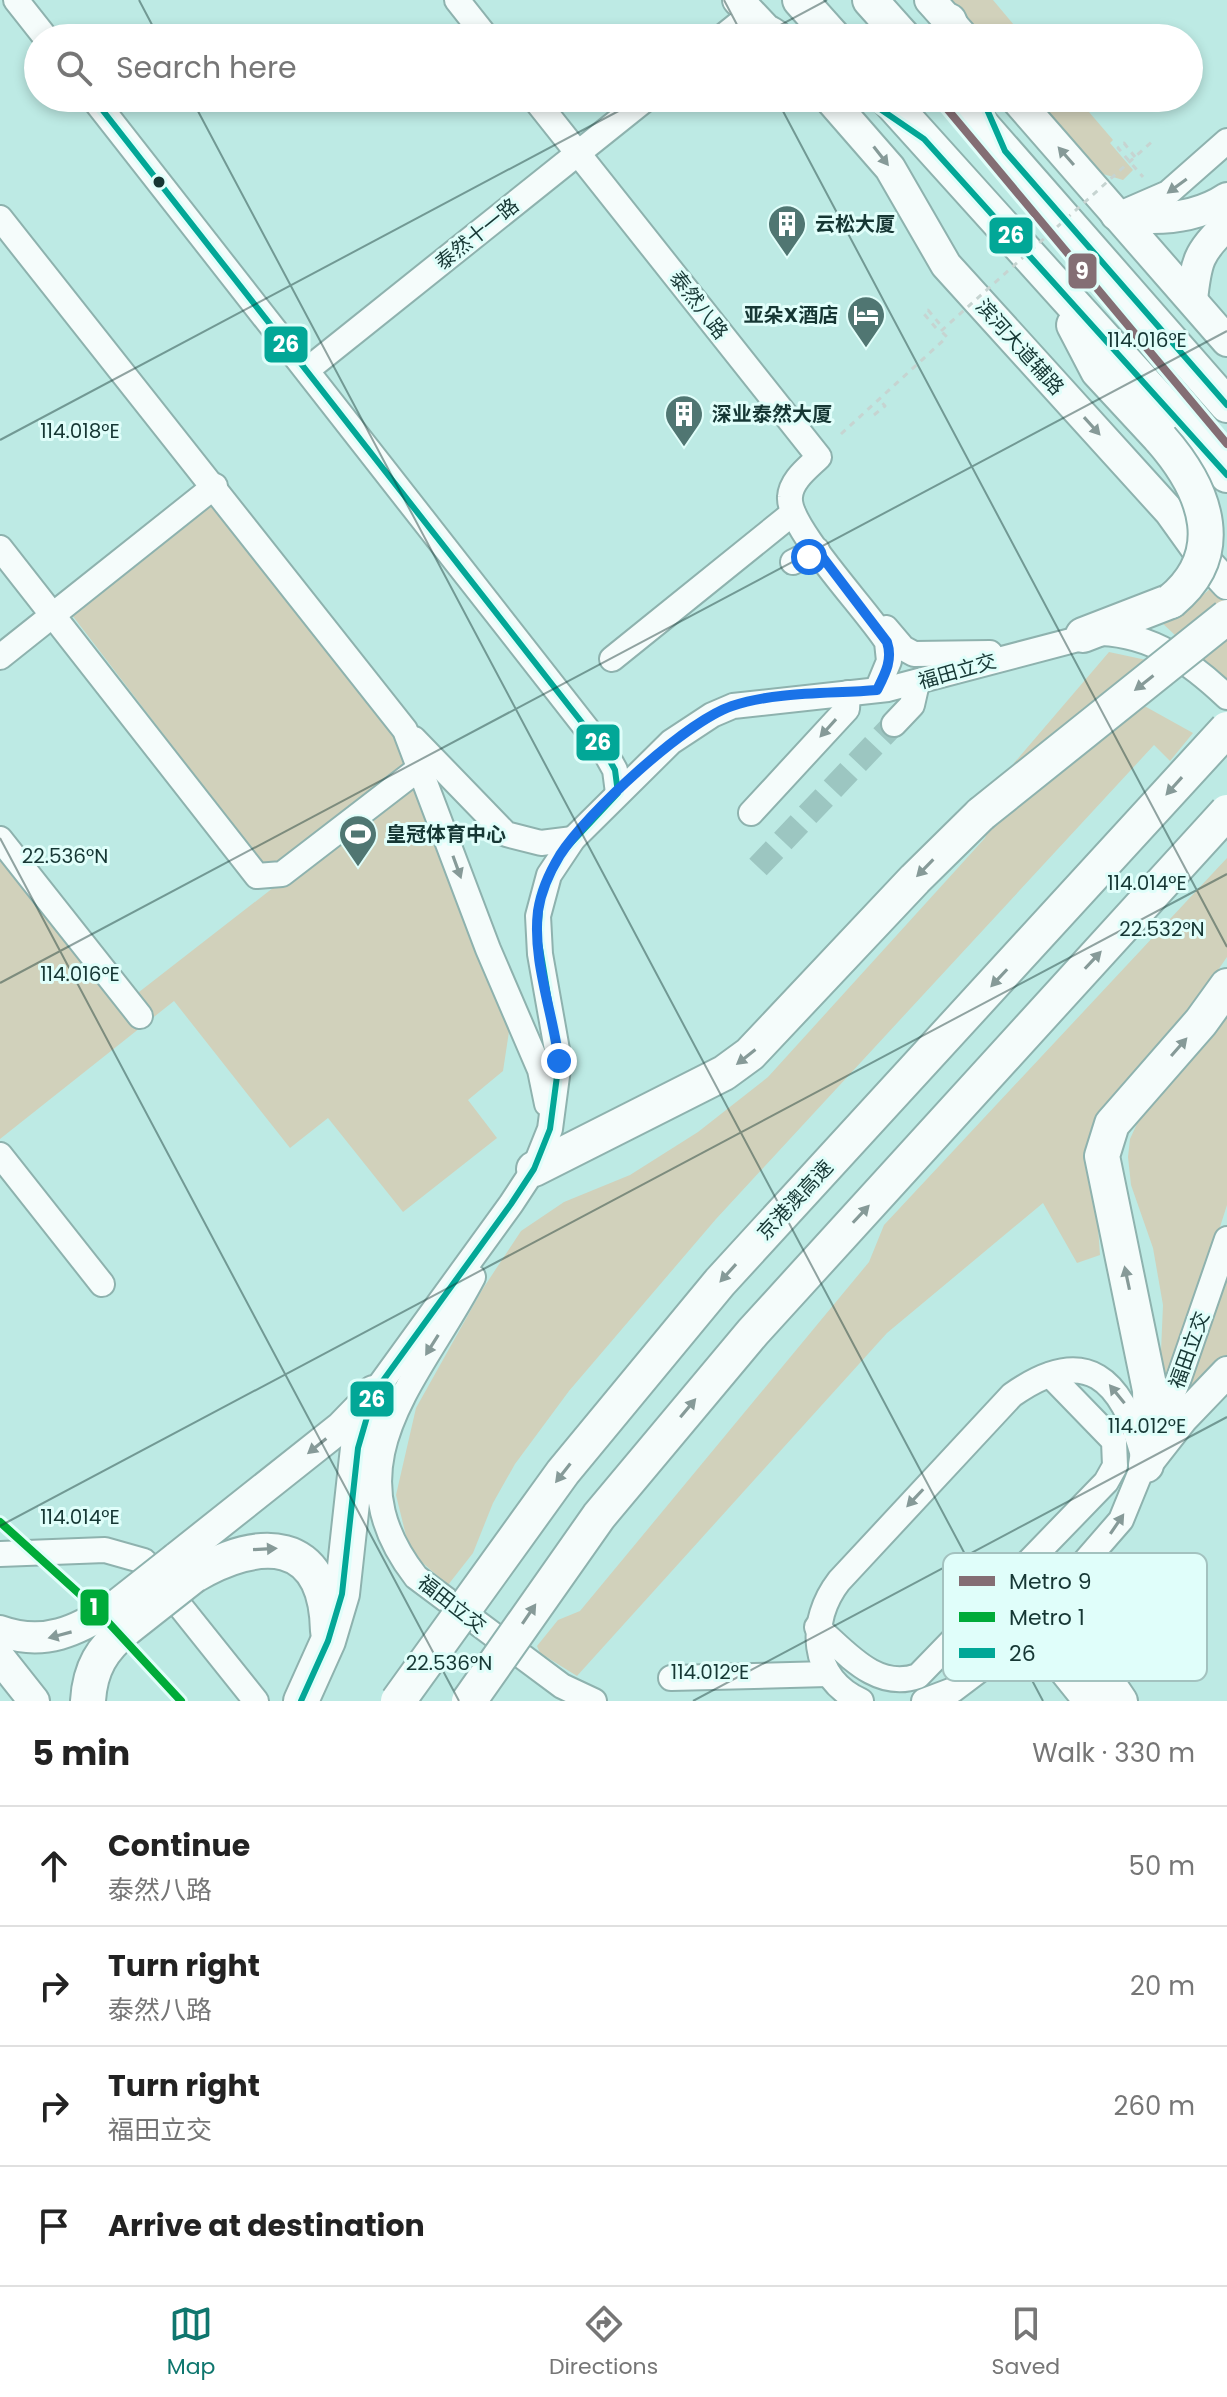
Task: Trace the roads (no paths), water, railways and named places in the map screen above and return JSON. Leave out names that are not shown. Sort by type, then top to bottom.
[{"type":"highway","points":[[800,0],[821,24]]},
{"type":"highway","points":[[870,0],[891,24]]},
{"type":"highway","points":[[884,112],[924,139]]},
{"type":"highway","points":[[900,112],[1227,475]]},
{"type":"highway","points":[[970,112],[1227,405]]},
{"type":"highway","points":[[988,112],[1005,151]]},
{"type":"highway","points":[[1057,289],[1098,371],[1209,495],[1223,524],[1222,552],[1209,576],[1171,601],[1083,635]]},
{"type":"highway","points":[[539,1157],[711,1080],[750,1054],[915,879],[981,814],[1227,617]]},
{"type":"highway","name":"京港澳高速","points":[[398,1701],[493,1565],[572,1461],[720,1282],[1227,729]]},
{"type":"highway","points":[[469,1701],[599,1516],[723,1366],[1227,812]]},
{"type":"highway","points":[[1146,1465],[1151,1433],[1150,1390],[1104,1177],[1105,1140],[1112,1124],[1201,1022],[1227,986]]},
{"type":"highway","points":[[301,1701],[328,1641],[348,1564],[358,1448],[374,1393]]},
{"type":"highway","points":[[88,1701],[89,1682],[97,1660],[120,1618],[184,1567],[240,1552],[280,1549],[311,1570],[327,1611],[328,1641]]},
{"type":"main road","name":"滨河大道辅路","points":[[841,112],[890,168],[946,265],[1170,512],[1203,558],[1227,584]]},
{"type":"main road","points":[[1027,112],[1227,341]]},
{"type":"main road","points":[[1116,215],[1143,219],[1177,217],[1227,198]]},
{"type":"main road","points":[[1192,300],[1196,261],[1208,243],[1227,225]]},
{"type":"main road","points":[[1146,1465],[1182,1419],[1227,1372]]},
{"type":"main road","points":[[184,1567],[341,1427],[374,1393]]},
{"type":"main road","points":[[0,1631],[17,1637],[57,1637],[120,1618]]},
{"type":"main road","points":[[0,1658],[34,1701]]},
{"type":"main road","points":[[1077,1681],[1089,1701]]},
{"type":"main road","points":[[1109,1681],[1122,1701]]},
{"type":"street","points":[[16,0],[35,24]]},
{"type":"street","points":[[28,0],[47,24]]},
{"type":"street","points":[[457,0],[476,24]]},
{"type":"street","points":[[104,112],[610,742],[629,758],[652,761]]},
{"type":"street","points":[[116,112],[605,752],[615,770],[618,793]]},
{"type":"street","name":"泰然八路","points":[[545,112],[819,457],[792,487],[790,498],[794,515]]},
{"type":"street","name":"泰然十一路","points":[[310,368],[629,112]]},
{"type":"street","points":[[1116,215],[1168,193],[1227,141]]},
{"type":"street","points":[[0,218],[405,730],[506,834],[541,843],[573,839]]},
{"type":"street","points":[[0,657],[215,486]]},
{"type":"street","points":[[794,515],[887,642],[889,661],[877,690]]},
{"type":"street","points":[[794,515],[805,524],[907,651],[918,654],[1020,653]]},
{"type":"street","points":[[612,659],[794,515]]},
{"type":"street","points":[[0,548],[257,876],[282,874],[421,767]]},
{"type":"street","points":[[793,562],[817,550]]},
{"type":"street","name":"福田立交","points":[[594,1701],[562,1686],[416,1577],[401,1557],[381,1509],[379,1459],[386,1431],[407,1386],[466,1289],[539,1157],[554,1113],[559,1061],[540,954],[538,916],[549,875],[573,839],[692,726],[746,709],[917,683],[1083,635],[1120,634],[1159,646],[1182,658],[1227,697]]},
{"type":"street","points":[[894,724],[912,705],[917,683]]},
{"type":"street","points":[[751,813],[847,709],[848,693]]},
{"type":"street","points":[[405,730],[488,949],[540,1070],[546,1093],[539,1157]]},
{"type":"street","points":[[0,839],[140,1016]]},
{"type":"street","points":[[0,1155],[102,1284]]},
{"type":"street","name":"福田立交","points":[[374,1393],[511,1204]]},
{"type":"street","name":"福田立交","points":[[1092,1553],[1121,1520],[1146,1465],[1227,1239]]},
{"type":"street","points":[[861,1701],[845,1692],[828,1674],[819,1653],[817,1627],[830,1593],[1000,1406],[1025,1386],[1050,1375],[1080,1371],[1093,1374],[1113,1387],[1129,1411],[1146,1465]]},
{"type":"street","points":[[1037,1553],[1106,1482],[1117,1456],[1111,1434],[1050,1375]]},
{"type":"street","points":[[0,1554],[105,1550],[144,1561],[256,1701]]},
{"type":"street","points":[[817,1627],[880,1677],[900,1681],[918,1676],[943,1650]]},
{"type":"street","points":[[671,1678],[828,1674]]},
{"type":"street","name":"福田立交","points":[[924,1701],[967,1681]]},
{"type":"tunnel","points":[[758,867],[894,724]]},
{"type":"metro line","name":"9","points":[[950,112],[1227,444]]},
{"type":"metro line","name":"1","points":[[0,1522],[94,1607],[181,1701]]},
{"type":"place","name":"云松大厦","points":[[787,258]]},
{"type":"place","name":"亚朵X酒店","points":[[866,349]]},
{"type":"place","name":"深业泰然大厦","points":[[684,448]]},
{"type":"place","name":"皇冠体育中心","points":[[358,868]]}]
